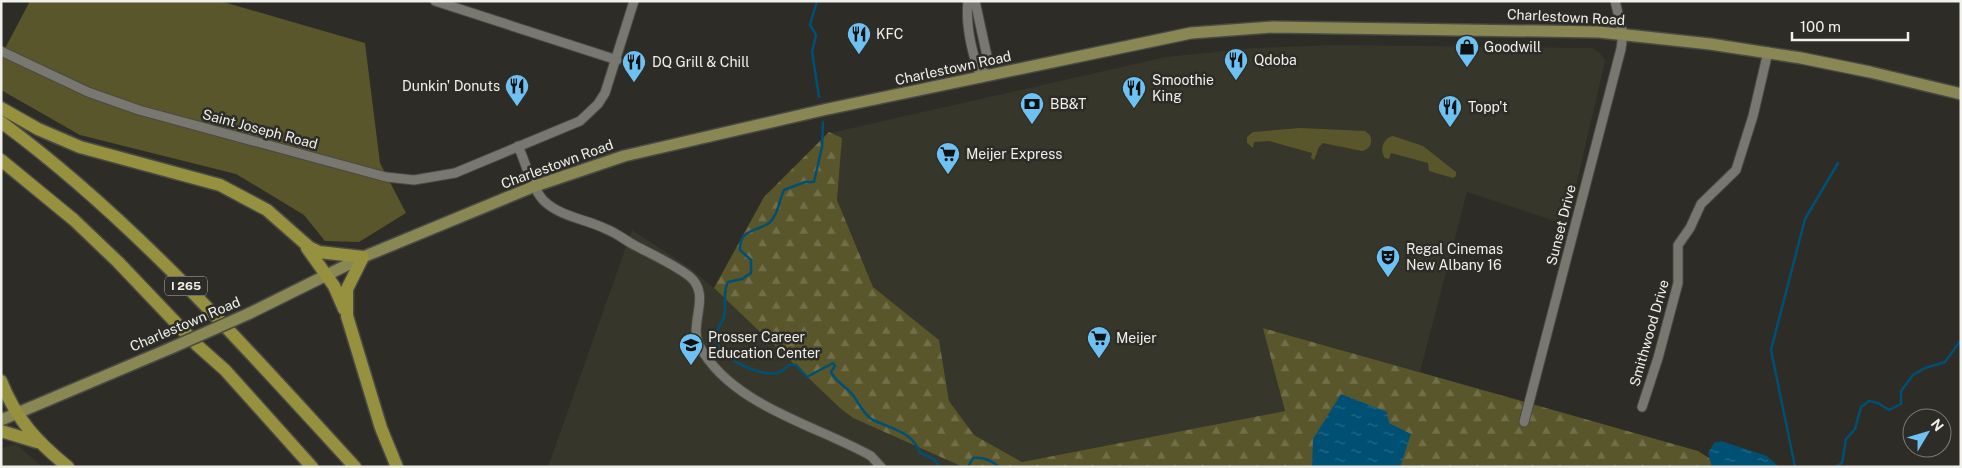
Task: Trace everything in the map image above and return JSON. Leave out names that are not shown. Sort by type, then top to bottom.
[{"type":"highway","points":[[1,108],[38,129],[80,147],[220,185],[267,210],[301,241],[318,252],[363,257],[347,289],[347,316]]},
{"type":"highway","name":"I 265","points":[[1,122],[90,193],[145,244],[355,467]]},
{"type":"highway","name":"I 265","points":[[1,160],[74,220],[118,262],[198,346],[224,370],[312,467]]},
{"type":"highway","points":[[301,241],[334,286],[347,316],[381,428],[397,467]]},
{"type":"highway","points":[[1,381],[8,400],[39,443]]},
{"type":"highway","points":[[1,431],[32,439],[68,467]]},
{"type":"main road","name":"Charlestown Road","points":[[1,420],[248,314],[363,257],[576,170],[649,149],[1191,33],[1243,28],[1534,29],[1624,34],[1768,52],[1870,72],[1961,94]]},
{"type":"street","points":[[435,1],[616,60]]},
{"type":"street","name":"Saint Joseph Road","points":[[1,50],[88,92],[139,110],[400,180],[428,179],[455,173],[518,146],[570,127],[590,114],[605,93],[634,1]]},
{"type":"street","points":[[968,1],[966,18],[974,59],[981,78]]},
{"type":"street","points":[[975,1],[987,56],[981,78]]},
{"type":"street","points":[[1615,1],[1624,34]]},
{"type":"street","name":"Sunset Drive","points":[[1524,422],[1610,96],[1624,34]]},
{"type":"street","name":"Smithwood Drive","points":[[1642,407],[1658,358],[1678,283],[1678,245],[1690,228],[1701,204],[1736,170],[1768,52]]},
{"type":"street","points":[[518,146],[535,186],[544,200],[560,211],[608,229],[667,262],[693,281],[700,298],[695,326],[696,340],[704,353],[738,388],[766,406],[865,452],[881,467]]},
{"type":"shaded area","points":[[1336,45],[1592,48],[1600,53],[1605,61],[1567,225],[1467,192],[1420,372],[1264,328],[1285,411],[1022,462],[974,435],[949,401],[939,340],[873,287],[837,200],[842,139],[830,133],[1166,57],[1254,48]]},
{"type":"shaded area","name":"Prosser Career Education Center","points":[[632,230],[690,268],[714,288],[841,409],[853,418],[963,467],[548,467]]},
{"type":"shaded area","points":[[16,444],[43,467],[1,467],[1,448]]},
{"type":"green space","points":[[30,1],[220,1],[365,43],[380,163],[406,213],[359,242],[325,241],[304,215],[236,174],[80,135],[1,90],[1,56]]},
{"type":"green space","points":[[1300,128],[1365,131],[1370,135],[1371,143],[1367,149],[1362,151],[1323,143],[1319,147],[1314,160],[1311,158],[1312,153],[1269,141],[1254,142],[1253,148],[1247,143],[1247,137],[1253,132]]},
{"type":"green space","points":[[829,132],[842,138],[837,200],[873,287],[939,340],[949,401],[974,435],[1022,462],[1285,411],[1263,328],[1698,451],[1723,467],[963,467],[853,418],[841,409],[714,288],[764,197]]},
{"type":"green space","points":[[1393,136],[1423,146],[1456,172],[1456,176],[1453,178],[1429,171],[1428,163],[1391,153],[1389,159],[1385,158],[1382,151],[1384,142]]},
{"type":"water","points":[[1341,394],[1387,412],[1389,423],[1411,434],[1400,467],[1312,467],[1313,439]]},
{"type":"water","points":[[1721,441],[1767,456],[1779,467],[1712,467],[1708,453],[1714,443]]},
{"type":"waterway","points":[[817,1],[810,25],[816,35],[812,52],[819,97]]},
{"type":"waterway","points":[[823,122],[822,147],[814,182],[805,182],[784,190],[772,220],[764,226],[749,232],[742,238],[740,250],[751,260],[751,273],[742,279],[728,282],[725,290],[724,317],[716,332],[716,342],[726,355],[734,361],[764,373],[780,372],[789,365],[796,365],[807,377],[833,363],[835,366],[831,372],[833,375],[852,394],[870,418],[907,436],[917,446],[920,453],[934,459],[940,467]]},
{"type":"waterway","points":[[1795,467],[1771,350],[1805,219],[1838,163]]},
{"type":"waterway","points":[[1835,467],[1842,463],[1846,439],[1855,429],[1861,407],[1869,401],[1878,403],[1889,410],[1901,404],[1901,391],[1913,375],[1925,368],[1945,362],[1961,340]]},
{"type":"waterway","points":[[968,467],[973,458],[993,462],[999,467]]},
{"type":"place","name":"KFC","points":[[859,55]]},
{"type":"place","name":"Goodwill","points":[[1467,68]]},
{"type":"place","name":"Qdoba","points":[[1236,81]]},
{"type":"place","name":"DQ Grill & Chill","points":[[634,83]]},
{"type":"place","name":"Dunkin' Donuts","points":[[517,107]]},
{"type":"place","name":"Smoothie King","points":[[1134,109]]},
{"type":"place","name":"BB&T","points":[[1032,125]]},
{"type":"place","name":"Topp't","points":[[1450,128]]},
{"type":"place","name":"Meijer Express","points":[[948,175]]},
{"type":"place","name":"Regal Cinemas New Albany 16","points":[[1388,278]]},
{"type":"place","name":"Meijer","points":[[1099,359]]},
{"type":"place","name":"Prosser Career Education Center","points":[[691,366]]}]
